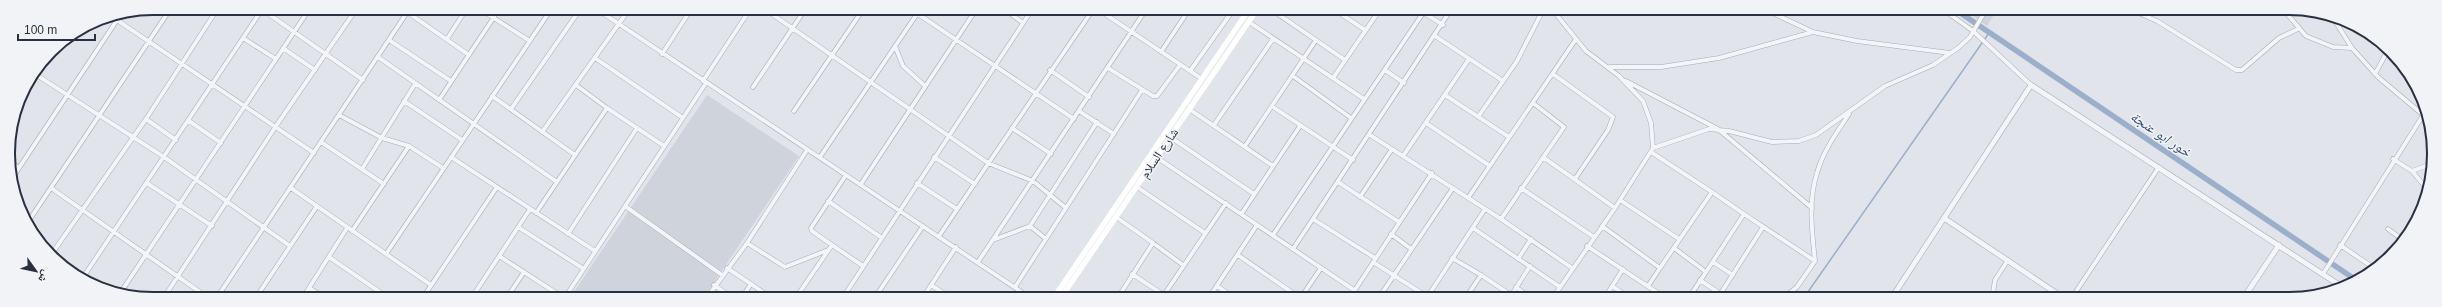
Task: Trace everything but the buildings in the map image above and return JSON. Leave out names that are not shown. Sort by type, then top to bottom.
[{"type":"main road","name":"شارع السلام","points":[[1058,292],[1245,15]]},
{"type":"main road","name":"شارع السلام","points":[[1065,292],[1254,15]]},
{"type":"street","points":[[31,218],[166,15]]},
{"type":"street","points":[[54,250],[146,118],[213,15]]},
{"type":"street","points":[[86,274],[189,121],[258,15]]},
{"type":"street","points":[[270,15],[363,80]]},
{"type":"street","points":[[124,288],[221,143],[244,105],[305,15]]},
{"type":"street","points":[[168,292],[228,202],[276,126],[352,15]]},
{"type":"street","points":[[221,292],[378,58],[405,15]]},
{"type":"street","points":[[411,15],[469,55]]},
{"type":"street","points":[[446,39],[462,15]]},
{"type":"street","points":[[490,15],[530,41]]},
{"type":"street","points":[[386,254],[547,15]]},
{"type":"street","points":[[511,109],[576,15]]},
{"type":"street","points":[[605,15],[1022,292]]},
{"type":"street","points":[[542,132],[625,15]]},
{"type":"street","points":[[662,54],[687,15]]},
{"type":"street","points":[[569,292],[683,118],[747,15]]},
{"type":"street","points":[[773,15],[988,163],[1033,181],[1066,208]]},
{"type":"street","points":[[753,87],[801,15]]},
{"type":"street","points":[[794,111],[859,15]]},
{"type":"street","points":[[820,157],[916,15]]},
{"type":"street","points":[[919,15],[1074,118]]},
{"type":"street","points":[[861,184],[972,15]]},
{"type":"street","points":[[1012,15],[1023,23]]},
{"type":"street","points":[[846,292],[1028,15]]},
{"type":"street","points":[[939,236],[1050,70],[1090,15]]},
{"type":"street","points":[[1106,15],[1202,80]]},
{"type":"street","points":[[978,262],[1142,15]]},
{"type":"street","points":[[1161,52],[1185,15]]},
{"type":"street","points":[[1190,71],[1230,15]]},
{"type":"street","points":[[1279,15],[1345,60]]},
{"type":"street","points":[[1342,15],[1365,30]]},
{"type":"street","points":[[1333,78],[1376,15]]},
{"type":"street","points":[[1273,235],[1422,15]]},
{"type":"street","points":[[1426,15],[1443,25]]},
{"type":"street","points":[[1293,249],[1448,15]]},
{"type":"street","points":[[1478,117],[1524,49],[1541,15]]},
{"type":"street","points":[[1557,15],[1594,58],[1610,67],[1637,93],[1648,111],[1652,150],[1815,261]]},
{"type":"street","points":[[1777,15],[1813,32],[1857,41],[1950,53]]},
{"type":"street","points":[[1952,15],[1974,30],[2031,85],[2337,283]]},
{"type":"street","points":[[1557,292],[1587,246],[1615,208],[1652,150],[1709,129],[1718,129],[1772,142],[1799,141],[1825,130],[1885,86],[1933,65],[1965,42],[1982,15]]},
{"type":"street","points":[[2145,15],[2182,36],[2231,68],[2239,70],[2248,66],[2279,38],[2298,29]]},
{"type":"street","points":[[2288,15],[2298,29],[2306,36],[2321,43],[2341,48],[2352,48]]},
{"type":"street","points":[[439,100],[494,17]]},
{"type":"street","points":[[16,172],[117,21],[276,126],[314,153]]},
{"type":"street","points":[[1249,22],[1364,99]]},
{"type":"street","points":[[2336,23],[2352,48],[2375,74],[2421,112]]},
{"type":"street","points":[[1610,67],[1661,67],[1712,60],[1813,32]]},
{"type":"street","points":[[1435,36],[1503,81]]},
{"type":"street","points":[[243,38],[276,59]]},
{"type":"street","points":[[1214,125],[1273,39]]},
{"type":"street","points":[[1468,198],[1576,39]]},
{"type":"street","points":[[389,40],[451,81]]},
{"type":"street","points":[[1245,146],[1273,107],[1316,40]]},
{"type":"street","points":[[895,46],[903,66],[925,86]]},
{"type":"street","points":[[283,48],[315,70]]},
{"type":"street","points":[[2375,74],[2385,55]]},
{"type":"street","points":[[378,58],[557,182]]},
{"type":"street","points":[[595,58],[683,118]]},
{"type":"street","points":[[1403,156],[1469,59]]},
{"type":"street","points":[[1108,68],[1142,90],[1153,96],[1157,96],[1180,65]]},
{"type":"street","points":[[1050,70],[1089,96]]},
{"type":"street","points":[[1385,70],[1404,83]]},
{"type":"street","points":[[1553,74],[1613,117],[1608,130],[1575,179]]},
{"type":"street","points":[[38,76],[99,117],[164,157],[290,246]]},
{"type":"street","points":[[1293,76],[1351,118]]},
{"type":"street","points":[[1626,82],[1718,129],[1812,208]]},
{"type":"street","points":[[362,169],[415,84]]},
{"type":"street","points":[[576,85],[607,108],[664,146]]},
{"type":"street","points":[[1896,292],[2031,85]]},
{"type":"street","points":[[1015,287],[1142,90]]},
{"type":"street","points":[[1445,95],[1509,137]]},
{"type":"street","points":[[492,96],[575,155]]},
{"type":"street","points":[[404,101],[462,140]]},
{"type":"street","points":[[1501,218],[1564,127],[1533,103]]},
{"type":"street","points":[[1273,107],[1353,160]]},
{"type":"street","points":[[536,213],[607,108]]},
{"type":"street","points":[[1189,109],[1273,166]]},
{"type":"street","points":[[1791,292],[1797,287],[1815,261],[1812,208],[1816,174],[1821,161],[1851,110]]},
{"type":"street","points":[[1079,111],[1114,134]]},
{"type":"street","points":[[339,115],[382,138],[409,146],[443,168]]},
{"type":"street","points":[[146,118],[176,140]]},
{"type":"street","points":[[2323,274],[2393,159],[2423,120]]},
{"type":"street","points":[[189,121],[221,143]]},
{"type":"street","points":[[993,240],[1030,226],[1049,194],[1097,122]]},
{"type":"street","points":[[1426,123],[1490,166]]},
{"type":"street","points":[[1242,213],[1300,126]]},
{"type":"street","points":[[568,234],[637,128]]},
{"type":"street","points":[[1012,128],[1051,154]]},
{"type":"street","points":[[1370,135],[1501,218],[1572,268]]},
{"type":"street","points":[[1170,137],[1254,194]]},
{"type":"street","points":[[321,142],[384,184]]},
{"type":"street","points":[[306,292],[329,257],[384,184],[409,146]]},
{"type":"street","points":[[1360,197],[1392,149]]},
{"type":"street","points":[[710,292],[747,243],[807,150]]},
{"type":"street","points":[[451,157],[595,251]]},
{"type":"street","points":[[934,157],[974,184]]},
{"type":"street","points":[[1156,157],[1242,213],[1257,225],[1354,290],[1432,173]]},
{"type":"street","points":[[1543,157],[1615,208]]},
{"type":"street","points":[[2393,159],[2412,171],[2423,184]]},
{"type":"street","points":[[16,165],[19,168]]},
{"type":"street","points":[[2412,171],[2427,166]]},
{"type":"street","points":[[2077,292],[2159,167]]},
{"type":"street","points":[[846,175],[828,201],[811,230],[863,266]]},
{"type":"street","points":[[1338,182],[1399,222]]},
{"type":"street","points":[[147,183],[212,226]]},
{"type":"street","points":[[918,183],[957,209]]},
{"type":"street","points":[[426,292],[496,187]]},
{"type":"street","points":[[1137,187],[1205,233]]},
{"type":"street","points":[[51,188],[146,256],[200,292]]},
{"type":"street","points":[[291,188],[431,285]]},
{"type":"street","points":[[1383,292],[1453,188]]},
{"type":"street","points":[[1521,188],[1594,237]]},
{"type":"street","points":[[1648,286],[1712,192]]},
{"type":"street","points":[[1620,200],[1679,239]]},
{"type":"street","points":[[828,201],[882,238]]},
{"type":"street","points":[[1166,292],[1226,203]]},
{"type":"street","points":[[260,292],[317,206]]},
{"type":"street","points":[[625,206],[722,275]]},
{"type":"street","points":[[476,292],[530,209]]},
{"type":"street","points":[[1433,292],[1452,258],[1485,209]]},
{"type":"street","points":[[1692,292],[1744,214]]},
{"type":"street","points":[[1116,217],[1184,265]]},
{"type":"street","points":[[1944,218],[2055,292]]},
{"type":"street","points":[[1313,219],[1421,292]]},
{"type":"street","points":[[1213,292],[1257,225]]},
{"type":"street","points":[[879,292],[923,226]]},
{"type":"street","points":[[1030,226],[1046,239]]},
{"type":"street","points":[[1602,226],[1660,268]]},
{"type":"street","points":[[518,227],[584,269]]},
{"type":"street","points":[[1722,292],[1763,227]]},
{"type":"street","points":[[1473,228],[1560,287]]},
{"type":"street","points":[[2388,229],[2399,237]]},
{"type":"street","points":[[1391,234],[1411,249]]},
{"type":"street","points":[[1518,259],[1531,239]]},
{"type":"street","points":[[747,243],[785,267],[828,250]]},
{"type":"street","points":[[1120,292],[1153,243]]},
{"type":"street","points":[[800,292],[832,245]]},
{"type":"street","points":[[2248,292],[2279,245]]},
{"type":"street","points":[[2340,245],[2370,265]]},
{"type":"street","points":[[1587,246],[1657,292]]},
{"type":"street","points":[[926,292],[956,247]]},
{"type":"street","points":[[1674,248],[1706,272]]},
{"type":"street","points":[[1238,255],[1291,292]]},
{"type":"street","points":[[499,256],[554,292]]},
{"type":"street","points":[[329,257],[380,292]]},
{"type":"street","points":[[1452,258],[1481,275],[1503,292]]},
{"type":"street","points":[[1993,292],[1995,280],[2008,260]]},
{"type":"street","points":[[1713,262],[1733,275]]},
{"type":"street","points":[[1513,292],[1530,266]]},
{"type":"street","points":[[727,268],[763,292]]},
{"type":"street","points":[[1304,292],[1321,268]]},
{"type":"street","points":[[1608,292],[1623,269]]},
{"type":"street","points":[[511,292],[524,272]]},
{"type":"street","points":[[1132,274],[1159,292]]},
{"type":"street","points":[[1470,292],[1481,275]]},
{"type":"street","points":[[1700,280],[1719,292]]},
{"type":"street","points":[[746,292],[751,284]]},
{"type":"street","points":[[714,285],[724,292]]},
{"type":"street","points":[[931,285],[942,292]]},
{"type":"street","points":[[1217,286],[1226,292]]},
{"type":"street","points":[[1612,286],[1621,292]]},
{"type":"street","points":[[1516,287],[1523,292]]},
{"type":"street","points":[[309,288],[316,292]]},
{"type":"shaded area","points":[[1972,15],[1994,15],[1987,26]]},
{"type":"shaded area","points":[[707,95],[799,156],[708,292],[574,292]]},
{"type":"waterway","name":"خور ابو عنجة","points":[[1963,15],[2352,277]]},
{"type":"waterway","points":[[1808,292],[1989,33]]}]
